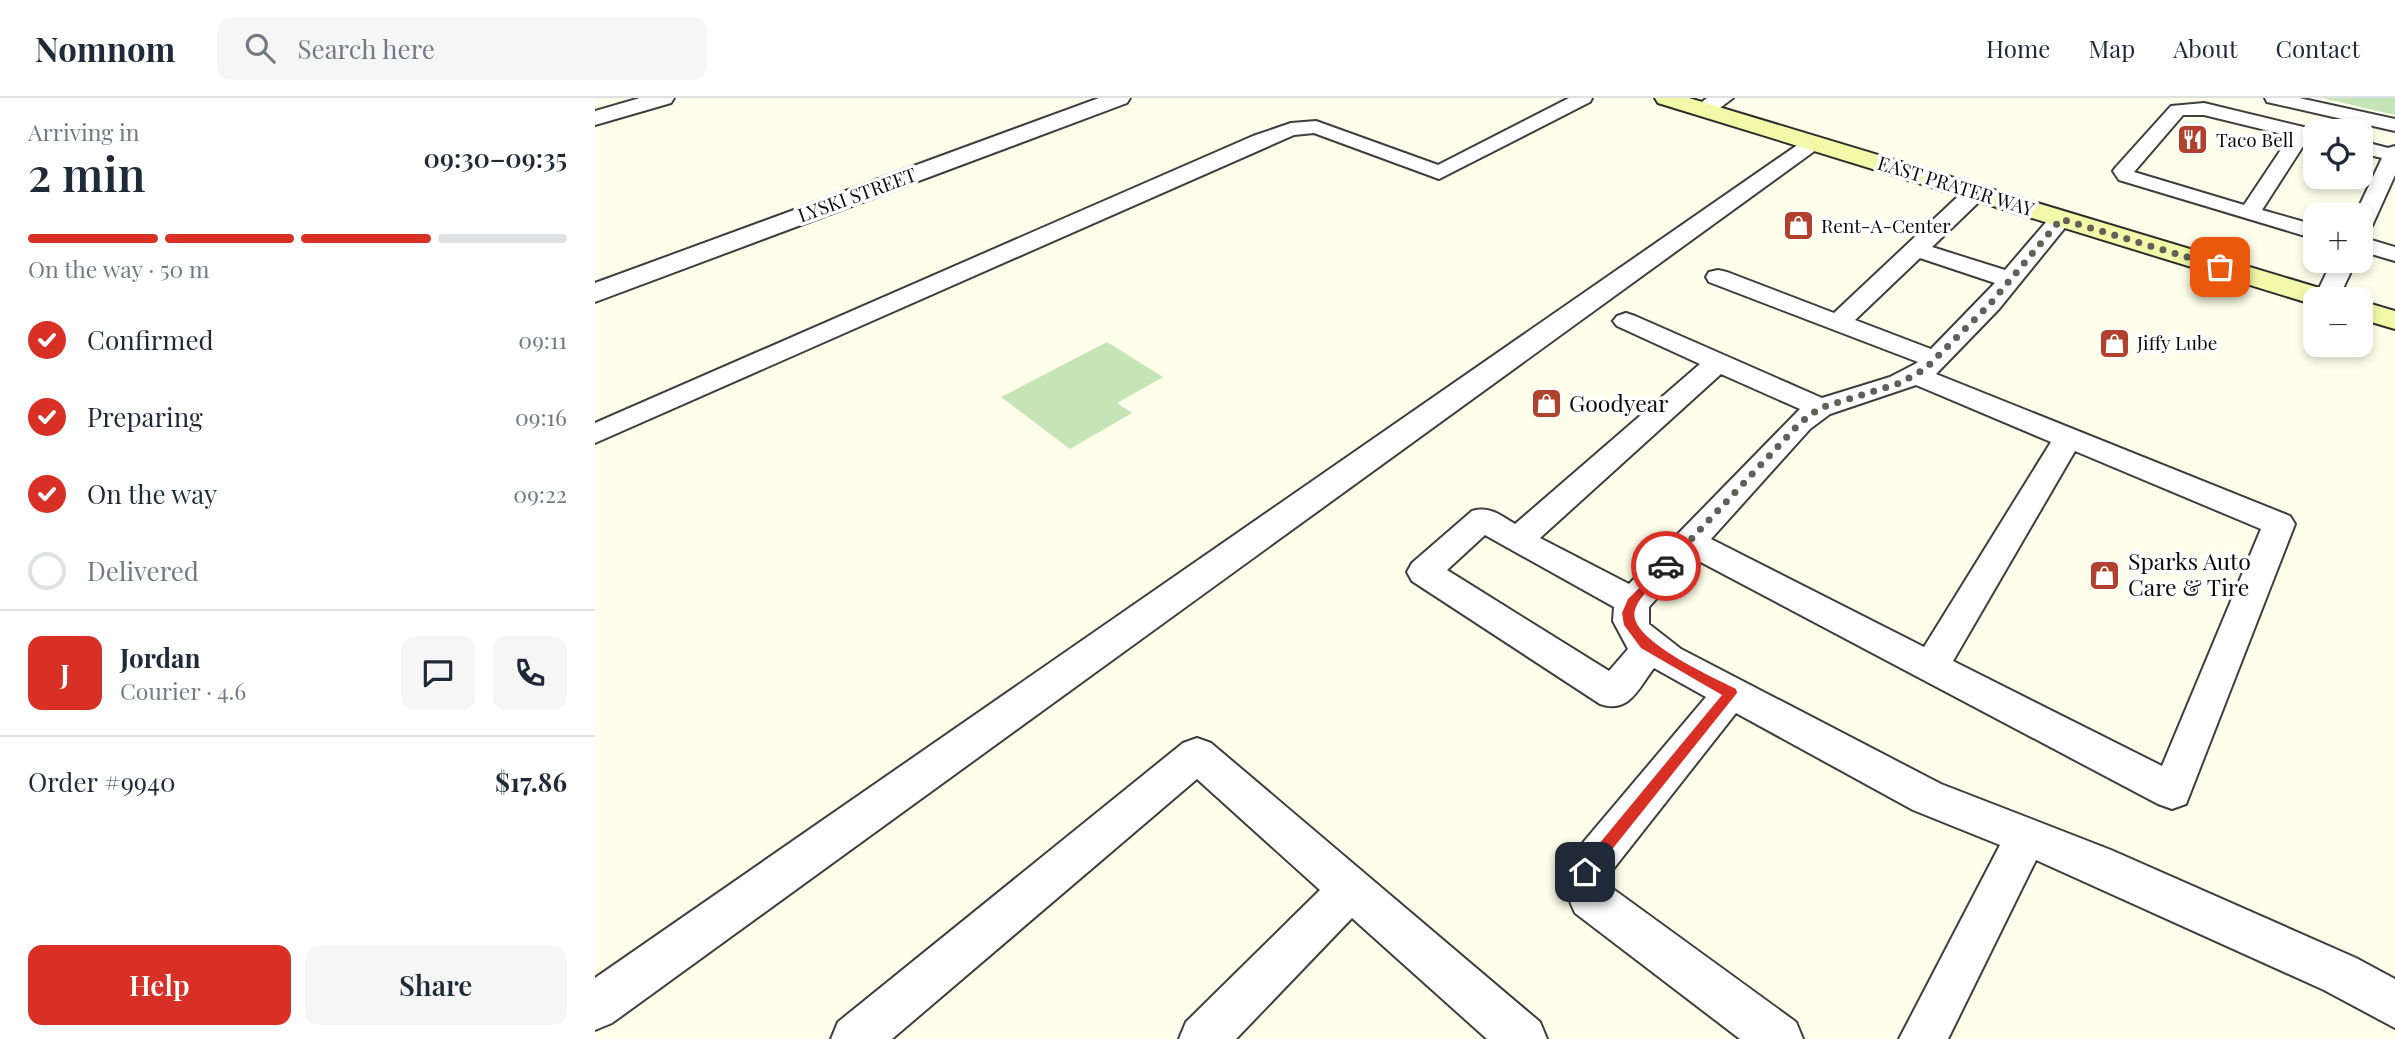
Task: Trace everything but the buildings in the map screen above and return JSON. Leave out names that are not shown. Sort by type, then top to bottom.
[{"type":"main road","name":"EAST PRATER WAY","points":[[1666,98],[1713,104],[1813,143],[2303,292]]},
{"type":"main road","points":[[2373,314],[2395,320]]},
{"type":"street","points":[[595,118],[663,98]]},
{"type":"street","name":"LYSKI STREET","points":[[595,293],[1119,98]]},
{"type":"lane","points":[[595,434],[1259,140],[1291,130],[1316,127],[1439,173],[1583,98]]},
{"type":"lane","points":[[2274,98],[2395,125]]},
{"type":"lane","points":[[2303,133],[2204,108],[2178,110],[2123,171],[2126,176],[2140,182],[2303,229]]},
{"type":"lane","points":[[2249,213],[2303,142]]},
{"type":"lane","points":[[595,1006],[1813,143]]},
{"type":"lane","points":[[2371,203],[2394,153],[2373,149]]},
{"type":"lane","points":[[1838,323],[1976,192]]},
{"type":"lane","points":[[2061,219],[2011,279],[1926,368],[1862,396],[1820,408],[1800,423],[1752,471],[1633,602],[1628,613],[1630,625],[1650,647],[1927,797],[2027,835],[2340,974],[2395,1005]]},
{"type":"lane","points":[[2373,248],[2395,254]]},
{"type":"lane","points":[[1916,249],[2011,279]]},
{"type":"lane","points":[[1689,542],[2172,791],[2279,524],[2068,438],[1838,323],[1718,276]]},
{"type":"lane","points":[[1626,321],[1820,408]]},
{"type":"lane","points":[[1517,540],[1718,362]]},
{"type":"lane","points":[[1931,667],[2068,438]]},
{"type":"lane","points":[[1633,602],[1483,519],[1424,572],[1613,693],[1650,647]]},
{"type":"lane","points":[[1731,693],[1585,872],[1590,898],[1779,1039]]},
{"type":"lane","points":[[855,1039],[1197,755],[1523,1039]]},
{"type":"lane","points":[[1923,1039],[2027,835]]},
{"type":"lane","points":[[1203,1039],[1351,889]]},
{"type":"green space","points":[[2322,98],[2395,98],[2395,115]]},
{"type":"green space","points":[[1107,342],[1163,377],[1117,403],[1132,413],[1070,449],[1001,397]]},
{"type":"way so far","points":[[1666,566],[1752,471],[1800,423],[1820,408],[1915,376],[1943,354],[1990,304],[2061,219],[2220,267]]},
{"type":"place","name":"Taco Bell","points":[[2193,140]]},
{"type":"place","name":"Rent-A-Center","points":[[1798,226]]},
{"type":"place","name":"Jiffy Lube","points":[[2114,343]]},
{"type":"place","name":"Goodyear","points":[[1546,404]]},
{"type":"place","name":"Sparks Auto Care & Tire","points":[[2105,575]]},
{"type":"route","points":[[1585,872],[1731,693],[1645,645],[1630,625],[1628,613],[1633,602],[1666,566]]}]
